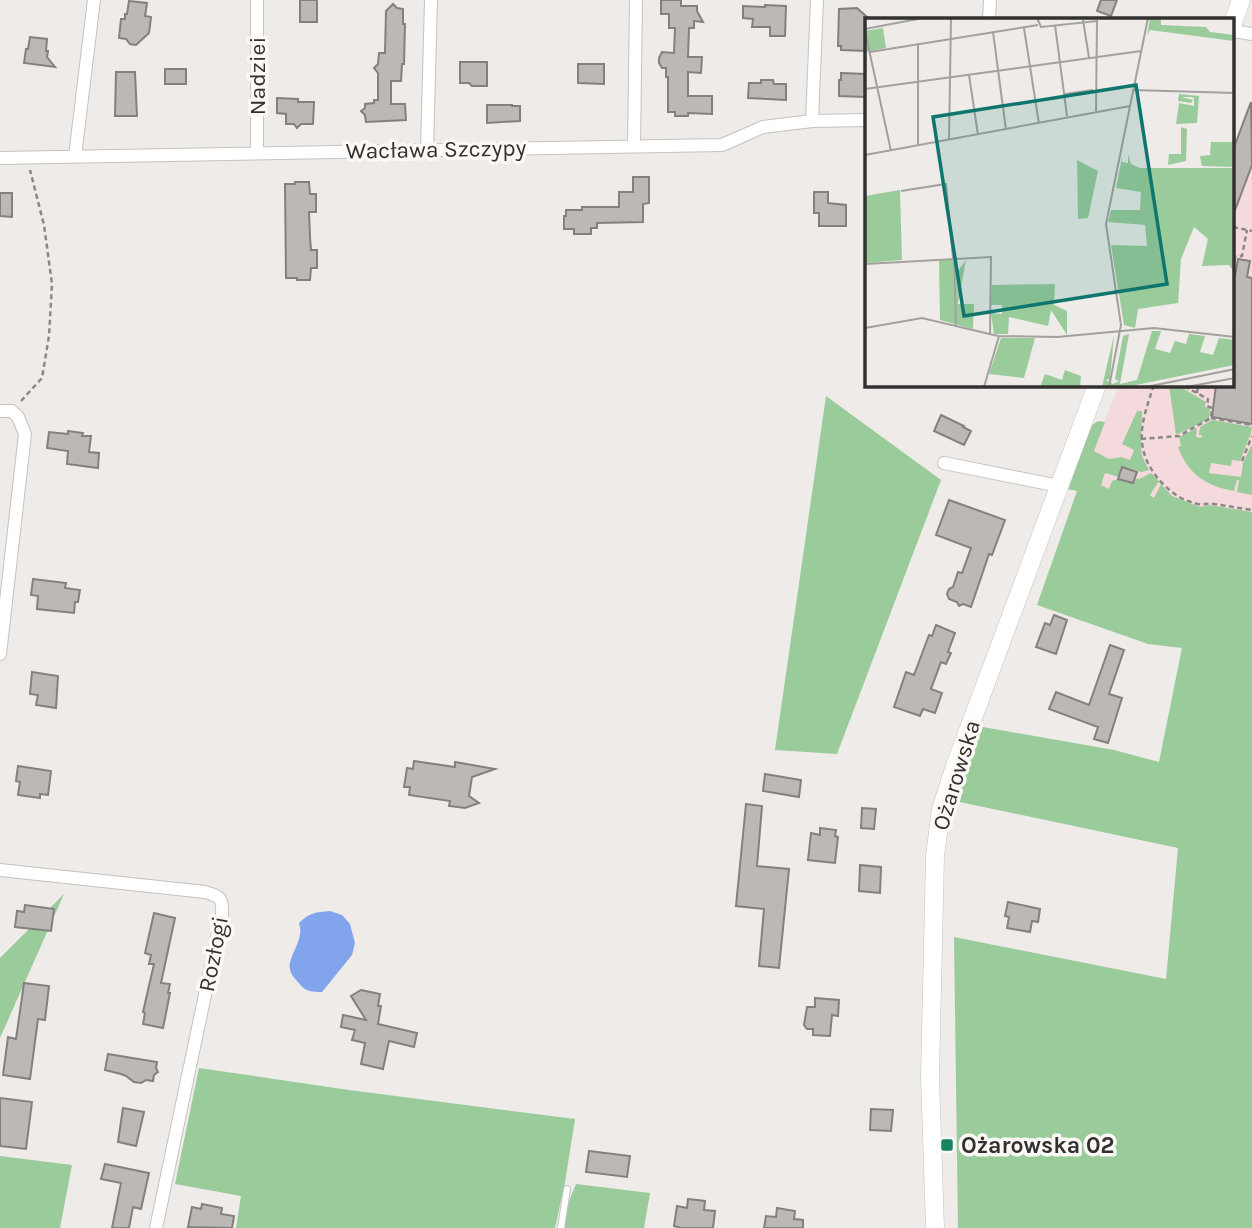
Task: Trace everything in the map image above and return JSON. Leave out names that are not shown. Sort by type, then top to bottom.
[{"type":"main road","points":[[1234,20],[1241,0]]},
{"type":"main road","name":"Ożarowska","points":[[935,1228],[930,1077],[937,832],[955,766],[1096,387]]},
{"type":"street","points":[[75,156],[94,0]]},
{"type":"street","name":"Nadziei","points":[[257,0],[257,153]]},
{"type":"street","points":[[427,150],[431,0]]},
{"type":"street","points":[[634,146],[636,0]]},
{"type":"street","points":[[812,121],[817,0]]},
{"type":"street","points":[[989,18],[990,0]]},
{"type":"street","points":[[1234,31],[1252,34]]},
{"type":"street","name":"Wacława Szczypy","points":[[0,158],[722,145],[763,127],[812,121],[865,120]]},
{"type":"street","points":[[0,654],[25,434],[18,417],[6,411]]},
{"type":"street","points":[[944,463],[1059,486]]},
{"type":"street","name":"Rozłogi","points":[[0,870],[205,892],[218,896],[223,903],[156,1228]]},
{"type":"lane","points":[[561,1228],[567,1189]]},
{"type":"path","points":[[6,411],[41,378],[49,336],[52,284],[44,225],[25,157]]},
{"type":"path","points":[[1234,227],[1252,231]]},
{"type":"path","points":[[1234,263],[1235,257],[1242,256],[1247,230]]},
{"type":"path","points":[[1153,387],[1142,421],[1141,439],[1143,454],[1152,471],[1174,496],[1201,505],[1210,503],[1252,510]]},
{"type":"path","points":[[1186,387],[1208,399],[1207,407],[1212,408],[1211,418]]},
{"type":"path","points":[[1197,393],[1198,387]]},
{"type":"path","points":[[1141,439],[1179,436],[1211,418],[1252,425]]},
{"type":"path","points":[[1242,461],[1252,436]]},
{"type":"shaded area","points":[[1252,166],[1252,520],[1077,490],[1118,387],[1234,387],[1234,214]]},
{"type":"green space","points":[[1169,387],[1180,387],[1206,402],[1205,407],[1210,408],[1209,419],[1176,435]]},
{"type":"green space","points":[[826,396],[941,480],[837,754],[775,750]]},
{"type":"green space","points":[[1137,411],[1142,411],[1142,456],[1149,470],[1142,472],[1122,467],[1119,477],[1105,473],[1101,485],[1109,489],[1112,481],[1118,479],[1132,483],[1134,478],[1139,479],[1151,473],[1159,481],[1150,495],[1154,498],[1161,484],[1172,496],[1200,507],[1209,505],[1252,512],[1252,1228],[958,1228],[954,937],[1166,979],[1178,848],[955,801],[972,749],[983,727],[1114,750],[1159,762],[1182,648],[1148,644],[1037,605],[1077,491],[1067,489],[1089,427],[1098,421],[1105,422],[1094,451],[1109,459],[1121,457],[1130,460],[1134,450],[1122,444]]},
{"type":"green space","points":[[1212,420],[1252,427],[1240,461],[1232,460],[1231,466],[1211,463],[1209,473],[1241,477],[1243,463],[1251,446],[1252,495],[1237,492],[1239,480],[1234,491],[1207,482],[1187,465],[1182,456],[1178,447],[1181,446],[1179,437],[1197,428],[1196,437],[1201,438],[1200,427]]},
{"type":"green space","points":[[64,894],[0,1038],[0,958]]},
{"type":"green space","points":[[199,1068],[575,1119],[555,1228],[236,1228],[241,1196],[175,1184]]},
{"type":"green space","points":[[0,1156],[72,1165],[60,1228],[0,1228]]},
{"type":"green space","points":[[576,1184],[650,1193],[644,1228],[565,1228],[566,1211]]},
{"type":"water","points":[[330,911],[342,915],[350,924],[355,943],[352,955],[322,992],[310,991],[300,984],[290,969],[291,958],[299,940],[299,923],[313,914]]},
{"type":"building","points":[[300,0],[317,0],[317,22],[300,22]]},
{"type":"building","points":[[661,0],[681,0],[681,6],[697,6],[703,22],[694,21],[694,28],[689,28],[688,57],[702,57],[701,73],[688,72],[688,96],[712,96],[712,114],[688,113],[688,116],[675,116],[675,112],[668,112],[668,77],[666,68],[662,68],[659,63],[659,58],[662,52],[674,53],[675,28],[669,28],[669,14],[661,14]]},
{"type":"building","points":[[1101,0],[1117,0],[1111,16],[1097,11]]},
{"type":"building","points":[[129,1],[147,3],[145,16],[151,17],[149,33],[136,45],[119,38],[121,19],[125,19]]},
{"type":"building","points":[[393,4],[403,9],[405,24],[404,64],[401,81],[391,81],[391,104],[405,104],[406,120],[366,122],[361,111],[365,104],[378,100],[378,73],[374,68],[378,64],[379,53],[385,53],[386,11]]},
{"type":"building","points":[[743,6],[786,6],[785,36],[770,36],[770,27],[752,27],[753,19],[743,18]]},
{"type":"building","points":[[857,8],[867,17],[865,51],[841,50],[841,46],[838,46],[839,9]]},
{"type":"building","points":[[30,37],[47,39],[47,57],[55,67],[24,63]]},
{"type":"building","points":[[460,62],[487,62],[487,86],[460,83]]},
{"type":"building","points":[[578,64],[604,64],[604,84],[578,83]]},
{"type":"building","points":[[165,69],[186,69],[186,84],[165,84]]},
{"type":"building","points":[[116,72],[135,72],[137,116],[115,116]]},
{"type":"building","points":[[841,73],[865,74],[865,97],[839,96]]},
{"type":"building","points":[[761,80],[786,84],[786,100],[748,98],[749,83],[761,83]]},
{"type":"building","points":[[277,98],[314,102],[313,124],[301,124],[297,128],[294,124],[286,124],[286,114],[277,113]]},
{"type":"building","points":[[1251,102],[1252,165],[1234,213],[1234,147]]},
{"type":"building","points":[[487,105],[520,106],[520,121],[487,123]]},
{"type":"building","points":[[633,177],[649,177],[649,203],[643,204],[643,222],[597,223],[597,228],[591,228],[591,234],[574,234],[574,229],[564,229],[566,210],[619,207],[619,192],[633,192]]},
{"type":"building","points":[[309,182],[310,194],[316,194],[316,212],[309,212],[311,250],[317,250],[317,268],[311,268],[310,280],[286,278],[285,184]]},
{"type":"building","points":[[814,192],[828,192],[828,203],[846,205],[846,226],[819,226],[819,213],[814,213]]},
{"type":"building","points":[[0,193],[12,193],[12,217],[0,216]]},
{"type":"building","points":[[1238,259],[1250,261],[1247,277],[1252,278],[1252,424],[1212,417],[1216,387],[1234,387],[1235,276]]},
{"type":"building","points":[[941,415],[971,431],[964,445],[934,431]]},
{"type":"building","points":[[68,431],[91,436],[89,452],[99,453],[98,468],[67,464],[68,451],[47,448],[49,432],[68,434]]},
{"type":"building","points":[[1122,467],[1137,472],[1133,483],[1118,479]]},
{"type":"building","points":[[949,500],[1005,520],[992,555],[989,554],[971,607],[963,604],[959,606],[957,602],[949,599],[947,594],[953,587],[958,572],[962,573],[971,548],[936,535]]},
{"type":"building","points":[[33,579],[66,583],[65,588],[80,590],[74,613],[37,609],[38,596],[31,595]]},
{"type":"building","points":[[1054,615],[1067,620],[1056,654],[1036,647],[1045,623],[1050,625]]},
{"type":"building","points":[[936,625],[955,633],[948,652],[951,653],[946,664],[941,662],[931,689],[942,693],[935,713],[923,709],[920,716],[894,707],[906,672],[914,675],[929,635],[932,636]]},
{"type":"building","points":[[1110,645],[1124,650],[1109,694],[1122,698],[1108,743],[1094,739],[1098,727],[1049,709],[1056,692],[1089,705]]},
{"type":"building","points":[[32,672],[58,676],[56,708],[36,705],[38,695],[30,694]]},
{"type":"building","points":[[414,761],[455,767],[455,762],[495,769],[472,777],[469,796],[479,803],[465,808],[449,806],[450,801],[409,795],[410,787],[404,787],[407,768],[413,769]]},
{"type":"building","points":[[18,766],[51,771],[48,795],[40,794],[40,798],[18,795]]},
{"type":"building","points":[[765,774],[801,780],[799,797],[763,791]]},
{"type":"building","points":[[746,804],[762,806],[757,866],[789,869],[779,968],[759,966],[764,909],[736,906]]},
{"type":"building","points":[[862,808],[876,809],[874,829],[861,828]]},
{"type":"building","points":[[820,828],[836,830],[835,836],[838,837],[835,863],[808,860],[811,833],[820,835]]},
{"type":"building","points":[[860,865],[881,867],[880,893],[859,891]]},
{"type":"building","points":[[1008,902],[1040,909],[1038,922],[1032,921],[1030,932],[1007,928],[1009,917],[1005,916]]},
{"type":"building","points":[[25,905],[54,909],[51,931],[15,927],[17,911],[24,912]]},
{"type":"building","points":[[154,913],[175,918],[161,983],[170,984],[163,1028],[143,1024],[143,1012],[154,964],[149,964],[151,955],[145,953]]},
{"type":"building","points":[[24,983],[49,986],[45,1020],[38,1019],[30,1079],[3,1075],[8,1037],[16,1039]]},
{"type":"building","points":[[361,990],[380,994],[378,1024],[417,1033],[414,1047],[389,1041],[383,1069],[361,1064],[365,1043],[352,1040],[355,1030],[341,1027],[343,1015],[366,1020],[351,996]]},
{"type":"building","points":[[815,998],[839,1000],[838,1016],[832,1015],[830,1036],[813,1035],[813,1029],[807,1029],[804,1025],[807,1007],[815,1007]]},
{"type":"building","points":[[108,1054],[157,1062],[158,1072],[153,1081],[134,1082],[126,1076],[105,1070]]},
{"type":"building","points":[[0,1098],[32,1102],[26,1149],[0,1146]]},
{"type":"building","points":[[123,1108],[144,1112],[136,1146],[118,1142]]},
{"type":"building","points":[[871,1109],[893,1110],[891,1131],[870,1130]]},
{"type":"building","points":[[589,1151],[630,1156],[627,1177],[586,1172]]},
{"type":"building","points":[[105,1164],[149,1173],[141,1209],[133,1207],[129,1228],[112,1228],[121,1183],[101,1179]]},
{"type":"building","points":[[688,1199],[705,1201],[704,1210],[715,1211],[713,1228],[674,1226],[677,1206],[687,1208]]},
{"type":"building","points":[[202,1204],[222,1208],[221,1214],[234,1216],[232,1228],[188,1227],[192,1207],[201,1209]]},
{"type":"building","points":[[777,1208],[795,1211],[794,1219],[803,1220],[803,1228],[764,1228],[766,1216],[776,1217]]},
{"type":"place","name":"Ożarowska 02","points":[[947,1145]]}]
